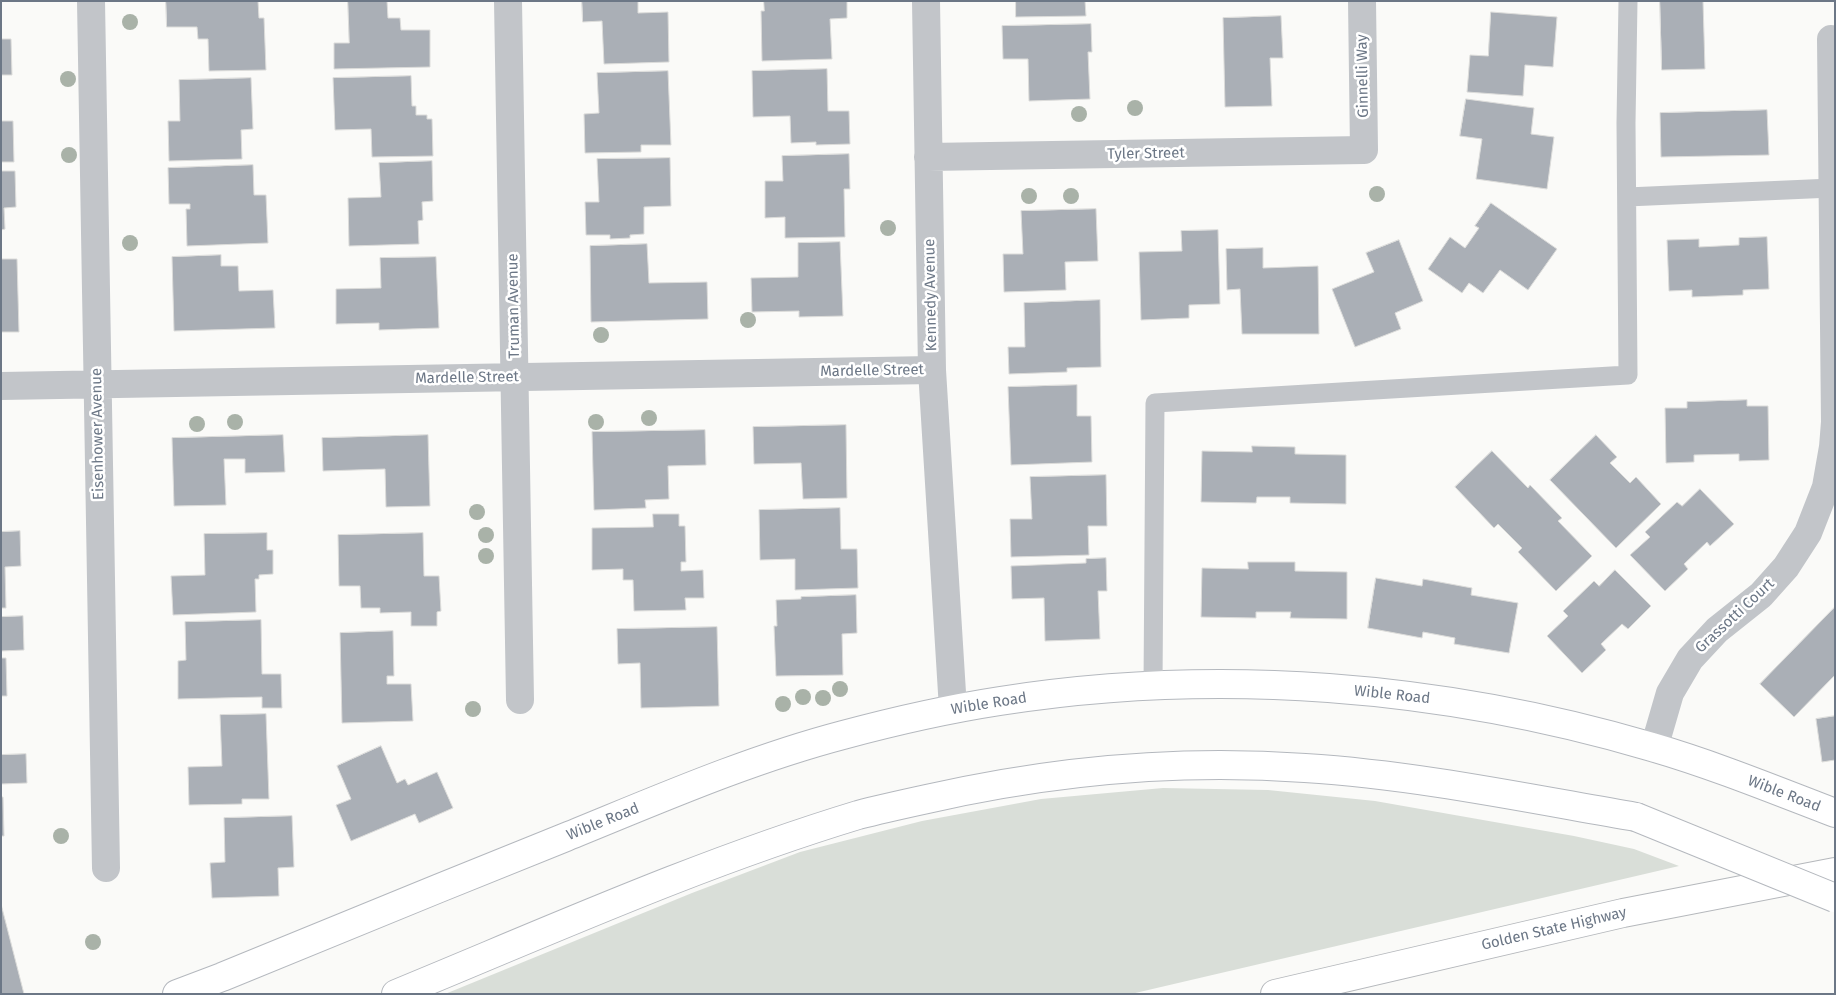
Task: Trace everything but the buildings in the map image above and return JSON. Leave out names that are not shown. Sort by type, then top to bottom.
[{"type":"main road","name":"Wible Road","points":[[177,994],[720,774],[840,736],[953,709],[1013,699],[1105,689],[1207,684],[1308,686],[1436,699],[1536,717],[1654,748],[1835,813]]},
{"type":"main road","points":[[396,994],[747,851],[862,814],[1015,781],[1121,770],[1208,766],[1304,768],[1425,780],[1636,817],[1835,898]]},
{"type":"main road","name":"Golden State Highway","points":[[1275,994],[1623,913],[1835,872]]},
{"type":"street","name":"Eisenhower Avenue","points":[[91,1],[106,868]]},
{"type":"street","name":"Truman Avenue","points":[[508,1],[520,700]]},
{"type":"street","name":"Kennedy Avenue","points":[[926,1],[932,370],[953,709]]},
{"type":"street","name":"Ginnelli Way","points":[[1362,1],[1364,150]]},
{"type":"street","name":"Grassotti Court","points":[[1654,748],[1670,693],[1690,659],[1717,630],[1761,594],[1786,567],[1808,533],[1830,488],[1835,422],[1831,39]]},
{"type":"street","name":"Tyler Street","points":[[928,158],[1364,150]]},
{"type":"street","name":"Mardelle Street","points":[[1,386],[932,370]]},
{"type":"lane","points":[[1153,686],[1155,403],[1628,375],[1626,123],[1628,1]]},
{"type":"lane","points":[[1626,197],[1833,196]]},
{"type":"shaded area","points":[[1163,788],[1268,790],[1375,801],[1574,836],[1634,849],[1679,866],[1131,994],[445,994],[692,893],[800,852],[922,821],[1041,799]]}]
